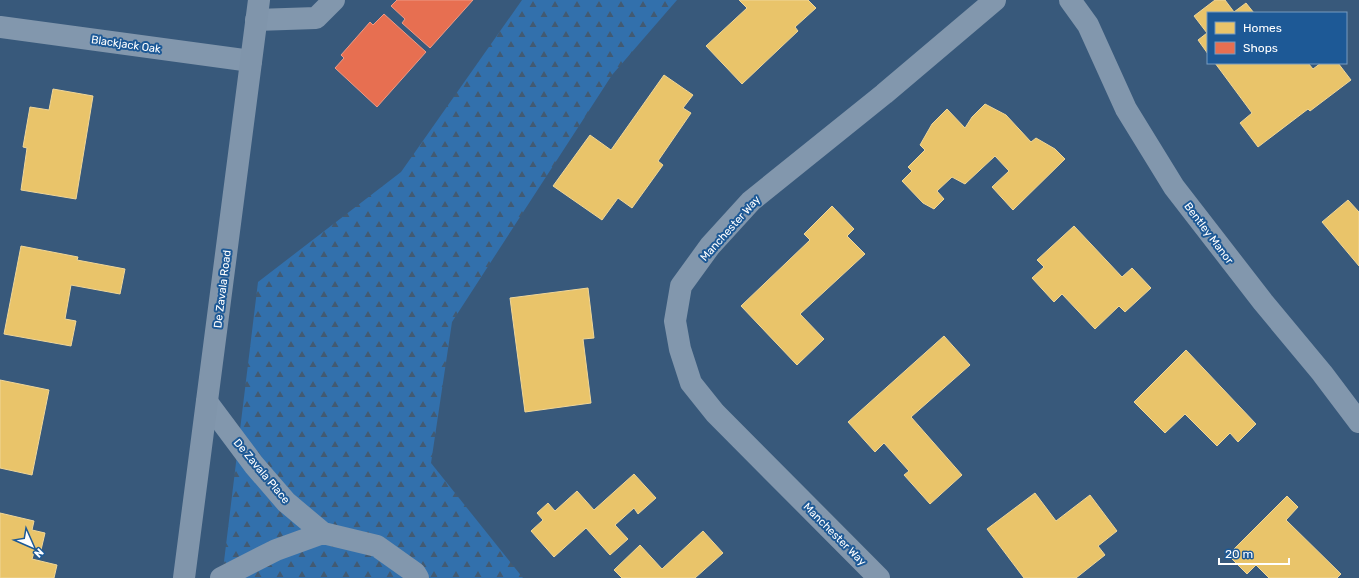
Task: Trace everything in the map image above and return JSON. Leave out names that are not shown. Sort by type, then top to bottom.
[{"type":"main road","name":"De Zavala Road","points":[[184,578],[258,10]]},
{"type":"street","points":[[258,10],[316,18],[334,0]]},
{"type":"street","name":"Manchester Way","points":[[879,578],[715,413],[691,383],[680,349],[675,320],[681,286],[710,246],[751,201],[884,94],[995,0]]},
{"type":"street","name":"Bentley Manor","points":[[1070,0],[1088,25],[1126,109],[1174,187],[1263,302],[1322,373],[1359,422]]},
{"type":"street","name":"Bentley Manor","points":[[1088,0],[1088,25]]},
{"type":"street","name":"Blackjack Oak","points":[[0,27],[251,61]]},
{"type":"street","name":"De Zavala Place","points":[[207,402],[254,465],[286,502],[323,533],[378,546],[415,573],[418,578]]},
{"type":"street","points":[[221,578],[276,550],[323,533]]},
{"type":"green space","points":[[522,0],[677,0],[612,75],[452,322],[431,463],[523,578],[222,578],[258,282],[401,172]]},
{"type":"building: Homes","points":[[739,0],[808,0],[816,8],[795,27],[798,31],[742,84],[706,46],[747,8]]},
{"type":"building: Homes","points":[[1215,0],[1225,0],[1234,12],[1207,12],[1207,33],[1194,16]]},
{"type":"building: Homes","points":[[1246,3],[1253,12],[1234,12]]},
{"type":"building: Homes","points":[[1207,33],[1207,53],[1198,40]]},
{"type":"building: Homes","points":[[1216,64],[1309,64],[1313,69],[1320,64],[1339,64],[1351,80],[1310,111],[1308,109],[1258,147],[1240,123],[1252,113]]},
{"type":"building: Homes","points":[[664,75],[693,95],[683,108],[691,113],[658,161],[663,165],[632,208],[618,198],[602,220],[553,186],[590,135],[611,150]]},
{"type":"building: Homes","points":[[53,89],[93,96],[76,199],[21,190],[27,148],[23,147],[30,107],[49,110]]},
{"type":"building: Homes","points":[[985,104],[1006,115],[1031,142],[1036,138],[1055,149],[1065,159],[1013,210],[992,187],[1009,171],[995,156],[965,184],[952,177],[937,191],[944,199],[934,209],[923,203],[902,181],[912,171],[908,167],[925,150],[920,145],[932,124],[947,109],[965,128],[972,117]]},
{"type":"building: Homes","points":[[1348,200],[1359,212],[1359,266],[1322,222]]},
{"type":"building: Homes","points":[[832,206],[854,229],[847,236],[865,254],[800,314],[824,339],[797,365],[741,306],[810,240],[804,234]]},
{"type":"building: Homes","points":[[1074,226],[1122,277],[1132,268],[1151,288],[1125,312],[1119,306],[1095,329],[1062,294],[1054,302],[1032,278],[1044,267],[1037,260]]},
{"type":"building: Homes","points":[[21,246],[78,257],[77,260],[125,269],[120,294],[71,285],[65,319],[76,321],[71,346],[4,334]]},
{"type":"building: Homes","points":[[588,288],[594,338],[583,339],[591,403],[525,412],[510,298]]},
{"type":"building: Homes","points":[[944,336],[970,365],[911,417],[962,475],[930,504],[904,475],[909,471],[884,443],[875,452],[848,422]]},
{"type":"building: Homes","points":[[1186,350],[1256,424],[1238,442],[1230,433],[1217,446],[1185,414],[1165,433],[1134,402]]},
{"type":"building: Homes","points":[[0,380],[49,390],[32,475],[0,468]]},
{"type":"building: Homes","points":[[634,474],[656,498],[638,514],[634,508],[615,525],[628,539],[610,555],[586,528],[554,557],[531,531],[543,520],[537,513],[548,503],[555,511],[577,491],[594,510]]},
{"type":"building: Homes","points":[[1035,493],[1056,521],[1090,495],[1117,531],[1098,546],[1105,555],[1076,578],[1024,578],[987,529]]},
{"type":"building: Homes","points":[[1287,496],[1298,507],[1286,520],[1341,574],[1337,578],[1269,578],[1256,565],[1247,574],[1228,555]]},
{"type":"building: Homes","points":[[0,513],[34,521],[32,530],[45,533],[41,550],[35,549],[32,559],[57,565],[54,578],[0,578]]},
{"type":"building: Homes","points":[[703,531],[723,553],[695,578],[622,578],[614,570],[640,545],[662,569]]},
{"type":"building: Shops","points":[[397,0],[473,0],[430,48],[402,23],[405,19],[391,6]]},
{"type":"building: Shops","points":[[384,14],[426,52],[377,107],[335,68],[344,58],[341,55],[370,22],[373,25]]}]
